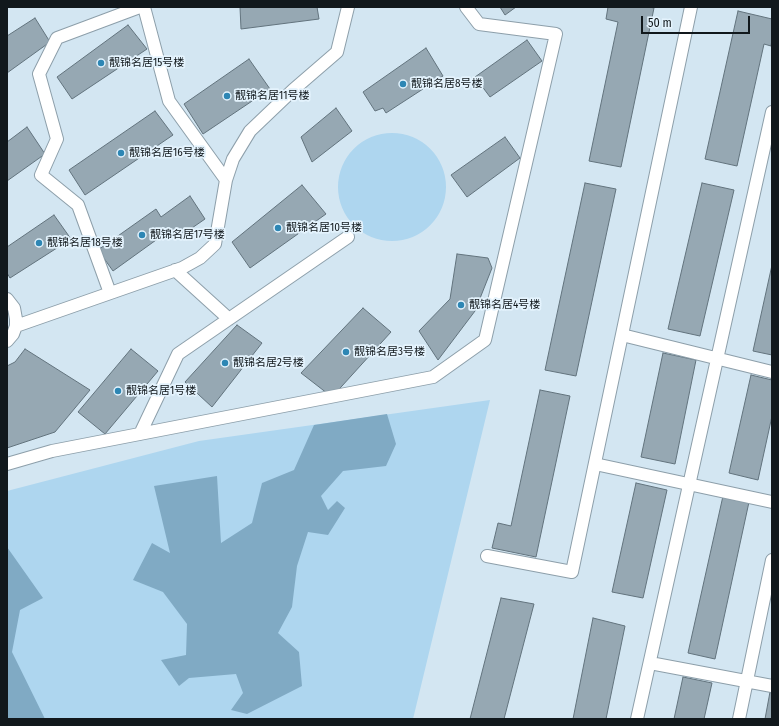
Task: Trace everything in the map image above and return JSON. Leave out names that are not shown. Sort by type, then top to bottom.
[{"type":"street","points":[[110,293],[78,205],[41,175],[57,139],[39,74],[57,38],[140,7]]},
{"type":"street","points":[[144,7],[169,101],[226,180]]},
{"type":"street","points":[[16,326],[175,270],[200,258],[215,244],[226,180],[234,159],[250,131],[293,90],[337,52],[348,7]]},
{"type":"street","points":[[7,464],[52,451],[433,377],[485,340],[556,34],[479,24],[466,7]]},
{"type":"street","points":[[487,556],[572,572],[691,7]]},
{"type":"street","points":[[637,719],[772,112]]},
{"type":"street","points":[[140,434],[178,354],[348,237]]},
{"type":"street","points":[[175,270],[229,319]]},
{"type":"street","points":[[7,300],[14,308],[16,313],[16,326],[13,334],[7,341]]},
{"type":"street","points":[[622,335],[772,372]]},
{"type":"street","points":[[595,464],[772,502]]},
{"type":"street","points":[[739,719],[772,560]]},
{"type":"street","points":[[650,663],[772,686]]},
{"type":"shaded area","points":[[392,133],[413,137],[430,149],[442,166],[446,187],[442,208],[430,225],[413,237],[392,241],[371,237],[354,225],[342,208],[338,187],[342,166],[354,149],[371,137]]},
{"type":"shaded area","points":[[490,400],[413,719],[7,719],[7,491],[199,441]]},
{"type":"shaded area","points":[[387,414],[396,444],[386,466],[343,471],[321,496],[328,510],[337,501],[345,508],[328,535],[308,532],[297,566],[292,607],[278,633],[299,652],[302,686],[247,714],[231,710],[243,693],[236,674],[189,678],[179,686],[161,660],[186,655],[187,624],[163,592],[133,580],[152,543],[170,553],[154,486],[217,476],[221,543],[252,523],[262,483],[294,470],[314,425]]},
{"type":"shaded area","points":[[7,547],[43,598],[20,610],[12,652],[45,719],[7,719]]},
{"type":"building","points":[[240,7],[317,7],[319,19],[241,29]]},
{"type":"building","points":[[500,7],[516,7],[505,15]]},
{"type":"building","points":[[608,7],[654,8],[621,167],[589,161],[618,22],[606,19]]},
{"type":"building","points":[[738,11],[772,19],[772,40],[771,46],[764,44],[737,166],[705,159]]},
{"type":"building","points":[[35,18],[50,42],[7,73],[7,36]]},
{"type":"building","name":"靓锦名居15号楼","points":[[128,25],[147,49],[72,99],[57,77]]},
{"type":"building","points":[[527,40],[542,61],[490,97],[475,77]]},
{"type":"building","name":"靓锦名居8号楼","points":[[426,48],[443,76],[386,113],[383,108],[375,111],[363,92]]},
{"type":"building","name":"靓锦名居11号楼","points":[[249,59],[270,89],[203,134],[184,104]]},
{"type":"building","points":[[336,108],[352,131],[312,162],[301,137]]},
{"type":"building","name":"靓锦名居16号楼","points":[[155,111],[173,135],[85,195],[69,170]]},
{"type":"building","points":[[27,127],[45,154],[7,181],[7,142]]},
{"type":"building","points":[[505,137],[520,158],[467,197],[451,175]]},
{"type":"building","points":[[585,183],[616,189],[576,376],[545,370]]},
{"type":"building","points":[[702,183],[734,190],[700,336],[668,329]]},
{"type":"building","name":"靓锦名居10号楼","points":[[302,185],[326,214],[250,268],[232,242]]},
{"type":"building","name":"靓锦名居17号楼","points":[[190,196],[205,219],[176,239],[170,230],[113,271],[98,250],[156,209],[161,217]]},
{"type":"building","name":"靓锦名居18号楼","points":[[54,215],[71,239],[10,278],[7,273],[7,247]]},
{"type":"building","name":"靓锦名居4号楼","points":[[457,254],[488,258],[492,268],[475,311],[438,360],[419,331],[450,299]]},
{"type":"building","points":[[772,265],[772,355],[753,351]]},
{"type":"building","name":"靓锦名居3号楼","points":[[363,308],[391,332],[332,397],[301,373]]},
{"type":"building","name":"靓锦名居2号楼","points":[[237,325],[262,343],[212,407],[185,382]]},
{"type":"building","points":[[25,349],[90,390],[55,432],[7,448],[7,366],[15,362]]},
{"type":"building","name":"靓锦名居1号楼","points":[[131,349],[158,371],[105,434],[78,412]]},
{"type":"building","points":[[663,353],[696,360],[675,464],[641,457]]},
{"type":"building","points":[[751,375],[772,380],[772,416],[758,480],[729,473]]},
{"type":"building","points":[[540,390],[570,396],[536,557],[492,548],[498,523],[511,526]]},
{"type":"building","points":[[636,483],[667,490],[643,598],[612,592]]},
{"type":"building","points":[[723,496],[749,502],[715,659],[688,653]]},
{"type":"building","points":[[501,598],[534,604],[504,719],[470,719]]},
{"type":"building","points":[[593,618],[625,626],[606,719],[573,719]]},
{"type":"building","points":[[683,677],[712,683],[704,719],[674,719]]},
{"type":"building","points":[[770,692],[772,692],[772,719],[765,719]]},
{"type":"place","name":"靓锦名居15号楼","points":[[101,63]]},
{"type":"place","name":"靓锦名居8号楼","points":[[403,84]]},
{"type":"place","name":"靓锦名居11号楼","points":[[227,96]]},
{"type":"place","name":"靓锦名居16号楼","points":[[121,153]]},
{"type":"place","name":"靓锦名居10号楼","points":[[278,228]]},
{"type":"place","name":"靓锦名居17号楼","points":[[142,235]]},
{"type":"place","name":"靓锦名居18号楼","points":[[39,243]]},
{"type":"place","name":"靓锦名居4号楼","points":[[461,305]]},
{"type":"place","name":"靓锦名居3号楼","points":[[346,352]]},
{"type":"place","name":"靓锦名居2号楼","points":[[225,363]]},
{"type":"place","name":"靓锦名居1号楼","points":[[118,391]]}]
